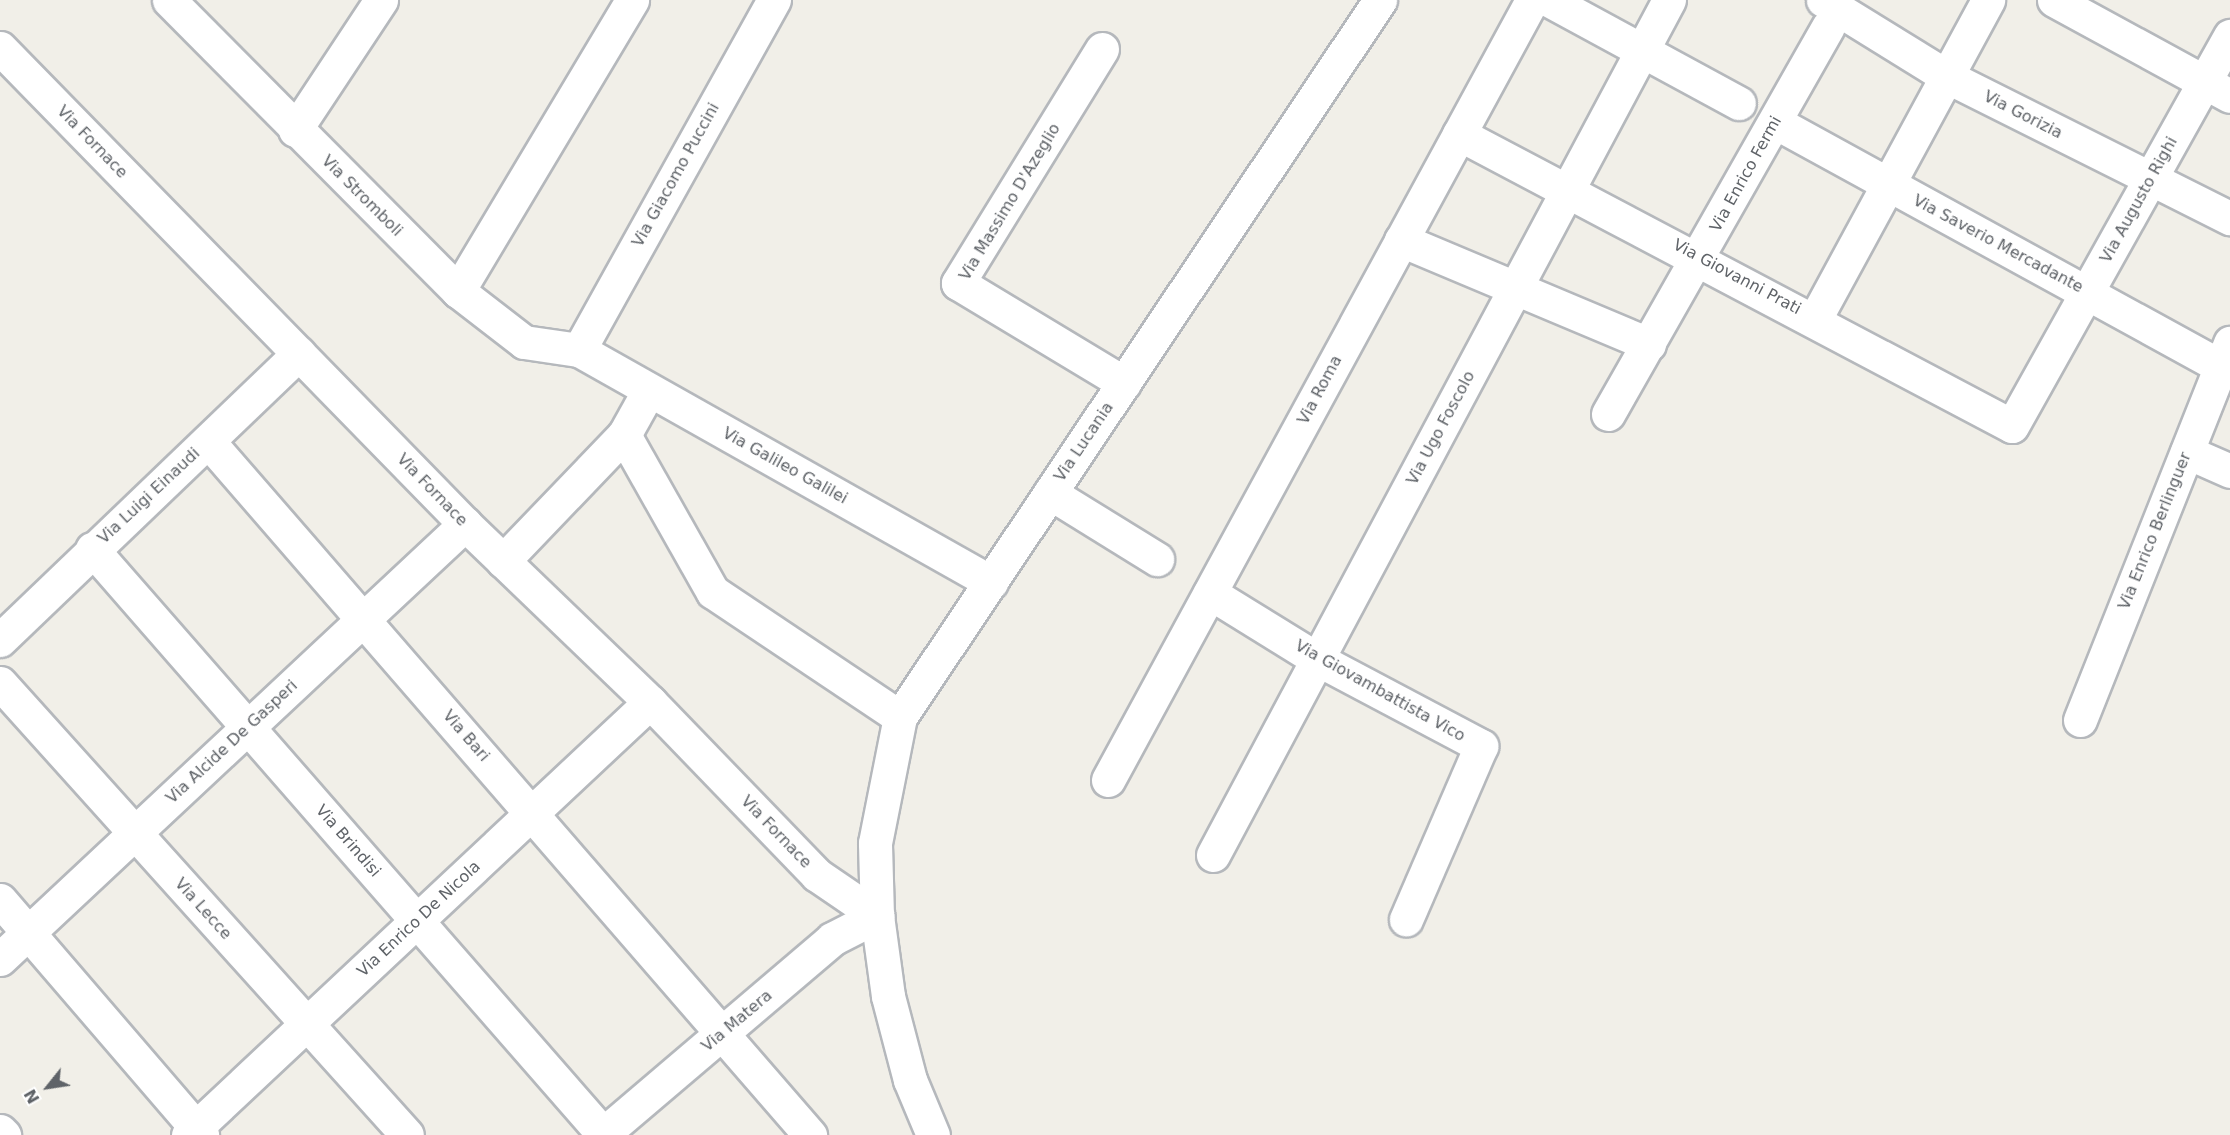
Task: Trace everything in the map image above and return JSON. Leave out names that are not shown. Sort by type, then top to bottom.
[{"type":"street","name":"Via Stromboli","points":[[169,0],[458,291],[524,342],[579,350]]},
{"type":"street","points":[[296,130],[381,0]]},
{"type":"street","points":[[458,291],[632,0]]},
{"type":"street","name":"Via Giacomo Puccini","points":[[579,350],[774,0]]},
{"type":"street","name":"Via Lucania","points":[[933,1135],[910,1080],[888,996],[877,916],[875,843],[900,717],[1380,0]]},
{"type":"street","name":"Via Roma","points":[[1108,780],[1532,0]]},
{"type":"street","points":[[1549,0],[1739,103]]},
{"type":"street","name":"Via Ugo Foscolo","points":[[1213,855],[1669,0]]},
{"type":"street","points":[[1815,319],[1988,0]]},
{"type":"street","points":[[2054,0],[2217,89]]},
{"type":"street","name":"Via Gorizia","points":[[1825,13],[2150,180],[2230,218]]},
{"type":"street","name":"Via Enrico Fermi","points":[[1608,414],[1775,122],[1825,13]]},
{"type":"street","name":"Via Augusto Righi","points":[[2012,426],[2150,180],[2217,89],[2230,36]]},
{"type":"street","name":"Via Fornace","points":[[0,48],[465,525],[650,702],[817,875],[877,916]]},
{"type":"street","name":"Via Massimo D'Azeglio","points":[[1102,49],[958,283],[1124,383]]},
{"type":"street","name":"Via Saverio Mercadante","points":[[1775,122],[2087,292],[2225,355]]},
{"type":"street","name":"Via Giovanni Prati","points":[[1459,134],[1699,257],[2012,426]]},
{"type":"street","points":[[1401,240],[1649,344]]},
{"type":"street","name":"Via Galileo Galilei","points":[[579,350],[991,582]]},
{"type":"street","name":"Via Luigi Einaudi","points":[[0,640],[92,549],[299,353]]},
{"type":"street","name":"Via Enrico Berlinguer","points":[[2080,720],[2225,355]]},
{"type":"street","points":[[503,561],[624,435],[649,390]]},
{"type":"street","points":[[624,435],[713,592],[900,717]]},
{"type":"street","name":"Via Bari","points":[[208,441],[724,1032],[810,1135]]},
{"type":"street","points":[[2187,452],[2230,471]]},
{"type":"street","points":[[1050,493],[1157,559]]},
{"type":"street","name":"Via Alcide De Gasperi","points":[[0,959],[465,525]]},
{"type":"street","name":"Via Brindisi","points":[[92,549],[603,1135]]},
{"type":"street","name":"Via Giovambattista Vico","points":[[1210,592],[1317,659],[1481,746],[1406,919]]},
{"type":"street","name":"Via Lecce","points":[[0,683],[406,1135]]},
{"type":"street","name":"Via Enrico De Nicola","points":[[195,1133],[307,1024],[650,702]]},
{"type":"street","points":[[0,900],[195,1133]]},
{"type":"street","name":"Via Matera","points":[[603,1135],[832,939],[877,916]]},
{"type":"street","points":[[0,1131],[4,1135]]}]
